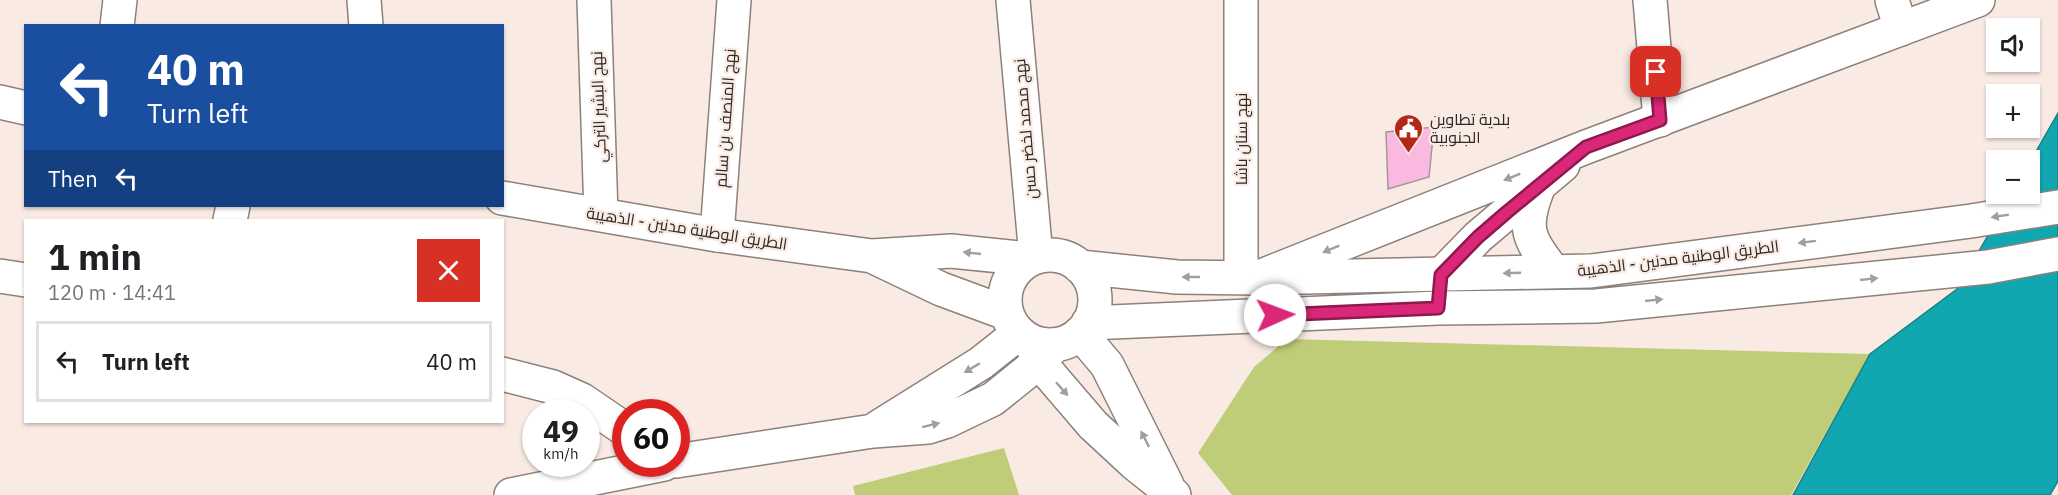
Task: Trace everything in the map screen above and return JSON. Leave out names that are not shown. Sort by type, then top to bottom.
[{"type":"street","points":[[117,24],[120,0]]},
{"type":"street","points":[[364,0],[366,24]]},
{"type":"street","name":"نهج البشير التركي","points":[[594,0],[602,214]]},
{"type":"street","name":"نهج المنصف بن سالم","points":[[717,235],[734,0]]},
{"type":"street","name":"نهج محمد لخضر حسن","points":[[1013,0],[1033,258]]},
{"type":"street","name":"نهج سنان باشا","points":[[1241,0],[1249,278]]},
{"type":"street","points":[[1650,0],[1660,120]]},
{"type":"street","points":[[1249,278],[1660,120],[1897,15],[1978,0]]},
{"type":"street","points":[[0,102],[24,108]]},
{"type":"street","points":[[1438,308],[1441,275],[1478,237],[1586,147]]},
{"type":"street","points":[[1538,188],[1527,219],[1531,236],[1553,271]]},
{"type":"street","name":"الطريق الوطنية مدنين - الذهيبة","points":[[504,198],[717,235],[872,256],[951,251],[1033,258]]},
{"type":"street","name":"الطريق الوطنية مدنين - الذهيبة","points":[[1080,267],[1177,277],[1249,278],[1591,271],[1971,221],[2058,207]]},
{"type":"street","name":"الطريق الوطنية مدنين - الذهيبة","points":[[872,256],[1046,336],[1438,308],[1596,306],[1988,267],[2058,254]]},
{"type":"street","points":[[690,459],[873,431],[981,363],[1046,336],[1095,300],[1088,277],[1080,267],[1067,258],[1052,255],[1033,258],[1019,266],[1011,276],[1004,300],[1046,336],[1107,366],[1172,493]]},
{"type":"street","points":[[0,276],[24,280]]},
{"type":"street","points":[[1046,336],[1092,425],[1134,464],[1172,493]]},
{"type":"street","points":[[504,375],[553,387],[582,400],[612,420]]},
{"type":"street","points":[[512,495],[612,475]]},
{"type":"green space","points":[[1287,339],[1870,354],[1791,495],[1232,495],[1198,453],[1254,367]]},
{"type":"green space","points":[[1004,448],[1019,495],[855,495],[853,486]]},
{"type":"water","points":[[2058,113],[2058,481],[2050,495],[1793,495],[1870,354],[1957,289],[2006,204],[2040,204],[2040,150],[2037,150]]},
{"type":"building","name":"بلدية تطاوين الجنوبية","points":[[1434,127],[1429,177],[1388,189],[1386,132]]},
{"type":"place","name":"بلدية تطاوين الجنوبية","points":[[1409,154]]},
{"type":"route","points":[[1275,315],[1438,308],[1441,275],[1478,237],[1507,212],[1586,147],[1660,120],[1656,72]]}]
